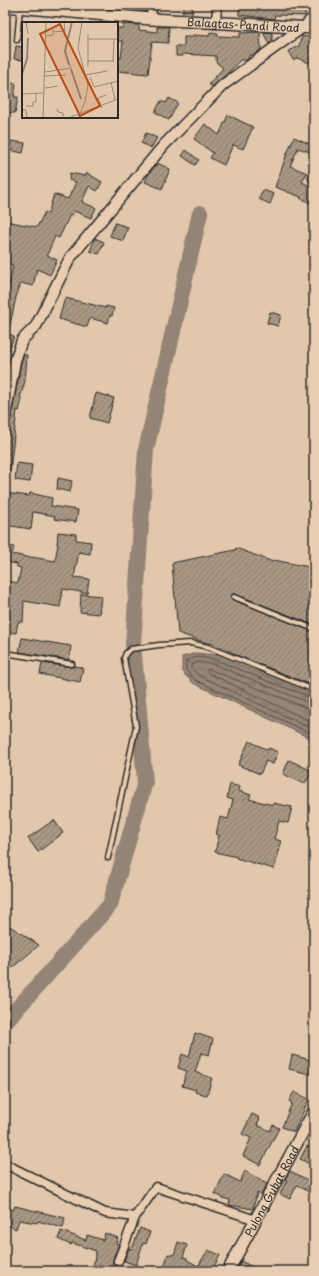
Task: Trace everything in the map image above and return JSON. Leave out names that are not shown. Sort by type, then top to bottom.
[{"type":"main road","name":"Balagtas-Pandi Road","points":[[5,6],[151,19],[314,28]]},
{"type":"main road","name":"Pulong Gubat Road","points":[[228,1271],[314,1111]]},
{"type":"street","points":[[151,19],[152,5]]},
{"type":"street","points":[[216,22],[218,5]]},
{"type":"street","points":[[5,417],[15,361],[22,340],[36,326],[70,258],[164,145],[223,85],[303,27],[314,15]]},
{"type":"street","points":[[5,1164],[105,1213],[135,1217]]},
{"type":"street","points":[[118,1261],[135,1217],[156,1187],[256,1220]]},
{"type":"lane","points":[[17,40],[20,7]]},
{"type":"lane","points":[[234,597],[314,629]]},
{"type":"lane","points":[[108,858],[136,726],[124,658],[126,653],[131,649],[190,643],[208,647],[314,690]]},
{"type":"lane","points":[[5,653],[72,664]]},
{"type":"water","points":[[196,653],[215,655],[314,695],[314,740],[193,683],[182,672],[182,657]]},
{"type":"building","points":[[136,5],[146,5],[146,12],[136,11]]},
{"type":"building","points":[[183,5],[193,5],[192,14],[183,14]]},
{"type":"building","points":[[239,5],[306,5],[305,16],[275,15],[274,19],[239,15]]},
{"type":"building","points":[[123,24],[139,25],[139,30],[157,32],[157,27],[169,27],[168,43],[152,42],[148,74],[118,71],[118,58],[121,58],[123,41],[118,41],[118,28],[123,28]]},
{"type":"building","points":[[210,32],[218,33],[217,36],[240,37],[240,33],[260,32],[261,49],[254,55],[249,55],[247,60],[240,60],[212,87],[209,84],[223,68],[216,62],[216,56],[183,54],[183,56],[176,56],[176,46],[184,46],[184,37],[193,37],[193,35],[209,36]]},
{"type":"building","points":[[263,32],[272,33],[272,42],[269,44]]},
{"type":"building","points":[[302,36],[314,38],[314,57],[312,64],[297,58],[293,60],[288,51],[299,46]]},
{"type":"building","points":[[16,46],[22,47],[22,60],[14,59]]},
{"type":"building","points":[[5,82],[16,84],[14,97],[18,97],[15,113],[5,112]]},
{"type":"building","points":[[169,98],[178,103],[169,120],[155,112],[161,101],[166,103]]},
{"type":"building","points":[[228,115],[253,127],[243,149],[233,145],[224,165],[210,158],[213,153],[194,139],[205,124],[219,135]]},
{"type":"building","points":[[146,133],[157,138],[151,148],[141,143]]},
{"type":"building","points":[[294,137],[312,145],[310,152],[298,148],[290,166],[307,173],[302,182],[314,188],[314,194],[310,203],[300,198],[301,197],[275,187]]},
{"type":"building","points":[[11,141],[25,143],[23,153],[9,150]]},
{"type":"building","points":[[186,150],[199,160],[195,165],[182,156]]},
{"type":"building","points":[[157,163],[170,169],[162,189],[145,182],[148,175]]},
{"type":"building","points":[[70,173],[85,176],[87,173],[102,182],[97,191],[89,186],[82,202],[96,208],[91,218],[74,211],[72,216],[70,215],[59,238],[55,236],[47,255],[57,260],[50,275],[37,269],[33,286],[21,283],[16,297],[8,334],[14,336],[5,359],[5,285],[9,286],[13,265],[5,263],[5,221],[37,227],[45,212],[48,214],[54,194],[68,199],[76,182],[69,180]]},
{"type":"building","points":[[263,190],[274,194],[270,204],[259,199]]},
{"type":"building","points":[[115,223],[128,227],[123,241],[110,236]]},
{"type":"building","points":[[95,238],[104,242],[99,254],[90,251]]},
{"type":"building","points":[[65,298],[106,308],[106,306],[114,308],[112,316],[110,315],[108,323],[90,318],[87,327],[59,319]]},
{"type":"building","points":[[270,312],[281,315],[278,326],[267,323]]},
{"type":"building","points":[[24,355],[27,355],[25,381],[20,398],[22,399],[19,411],[17,410],[10,470],[5,470],[7,423],[11,418],[21,363]]},
{"type":"building","points":[[96,393],[114,398],[107,423],[90,418]]},
{"type":"building","points":[[17,463],[32,465],[30,482],[15,480]]},
{"type":"building","points":[[58,478],[72,481],[70,492],[57,489]]},
{"type":"building","points":[[5,493],[29,496],[30,493],[52,498],[51,506],[78,510],[76,522],[54,519],[55,516],[33,512],[31,529],[5,525]]},
{"type":"building","points":[[58,532],[76,534],[76,540],[91,542],[90,554],[79,552],[74,577],[89,579],[87,593],[63,589],[60,607],[24,601],[23,622],[18,622],[16,633],[8,632],[10,599],[5,598],[5,581],[18,583],[21,568],[17,567],[17,564],[5,562],[5,545],[14,547],[12,554],[55,561],[58,544]]},
{"type":"building","points":[[236,548],[273,562],[274,560],[314,568],[314,625],[235,594],[232,594],[231,597],[233,600],[314,632],[314,686],[234,654],[211,643],[210,644],[178,633],[172,563],[235,550]]},
{"type":"building","points":[[81,594],[101,596],[99,614],[80,612]]},
{"type":"building","points":[[22,638],[71,646],[69,660],[19,652]]},
{"type":"building","points":[[42,663],[83,668],[80,682],[40,674]]},
{"type":"building","points":[[249,741],[268,750],[269,748],[278,752],[273,764],[266,761],[260,774],[238,765]]},
{"type":"building","points":[[289,760],[312,771],[305,784],[283,774]]},
{"type":"building","points":[[230,784],[240,787],[239,791],[251,795],[249,799],[273,805],[273,803],[292,807],[288,823],[279,821],[274,839],[281,841],[274,869],[236,858],[237,857],[215,852],[219,835],[216,834],[220,817],[228,819],[233,800],[227,798]]},
{"type":"building","points":[[54,820],[63,833],[38,852],[28,838]]},
{"type":"building","points":[[5,923],[39,945],[5,974]]},
{"type":"building","points":[[195,1033],[213,1039],[209,1055],[201,1053],[195,1072],[212,1078],[207,1095],[195,1092],[196,1090],[182,1086],[187,1071],[178,1068],[182,1054],[189,1057]]},
{"type":"building","points":[[292,1055],[314,1061],[314,1075],[289,1069]]},
{"type":"building","points":[[294,1092],[309,1099],[294,1132],[282,1127],[292,1103],[289,1101]]},
{"type":"building","points":[[252,1114],[260,1118],[257,1125],[270,1131],[273,1125],[279,1128],[260,1165],[243,1156],[251,1138],[242,1134]]},
{"type":"building","points":[[307,1146],[314,1149],[314,1161],[312,1165],[300,1159]]},
{"type":"building","points":[[245,1171],[267,1184],[261,1195],[257,1193],[253,1209],[229,1205],[230,1200],[215,1194],[224,1174],[240,1182]]},
{"type":"building","points":[[290,1171],[314,1183],[311,1193],[297,1185],[290,1199],[280,1194],[287,1180],[285,1179]]},
{"type":"building","points":[[15,1206],[65,1218],[63,1228],[38,1221],[37,1223],[19,1220],[16,1229],[5,1224],[5,1217],[9,1208],[13,1210]]},
{"type":"building","points":[[140,1228],[150,1232],[146,1244],[143,1243],[136,1265],[124,1261],[129,1248],[132,1249]]},
{"type":"building","points":[[61,1231],[86,1240],[87,1235],[103,1240],[105,1233],[118,1238],[116,1243],[119,1244],[113,1259],[113,1268],[111,1267],[110,1271],[108,1271],[93,1268],[96,1251],[72,1243],[71,1245],[58,1239]]},
{"type":"building","points":[[178,1242],[187,1245],[183,1257],[187,1258],[187,1260],[198,1266],[208,1250],[220,1255],[212,1271],[163,1271],[168,1254],[174,1255]]},
{"type":"building","points":[[241,1261],[260,1271],[236,1271]]},
{"type":"waterway","points":[[133,645],[146,450],[200,213]]},
{"type":"waterway","points":[[5,1022],[110,905],[145,782],[134,654]]}]
